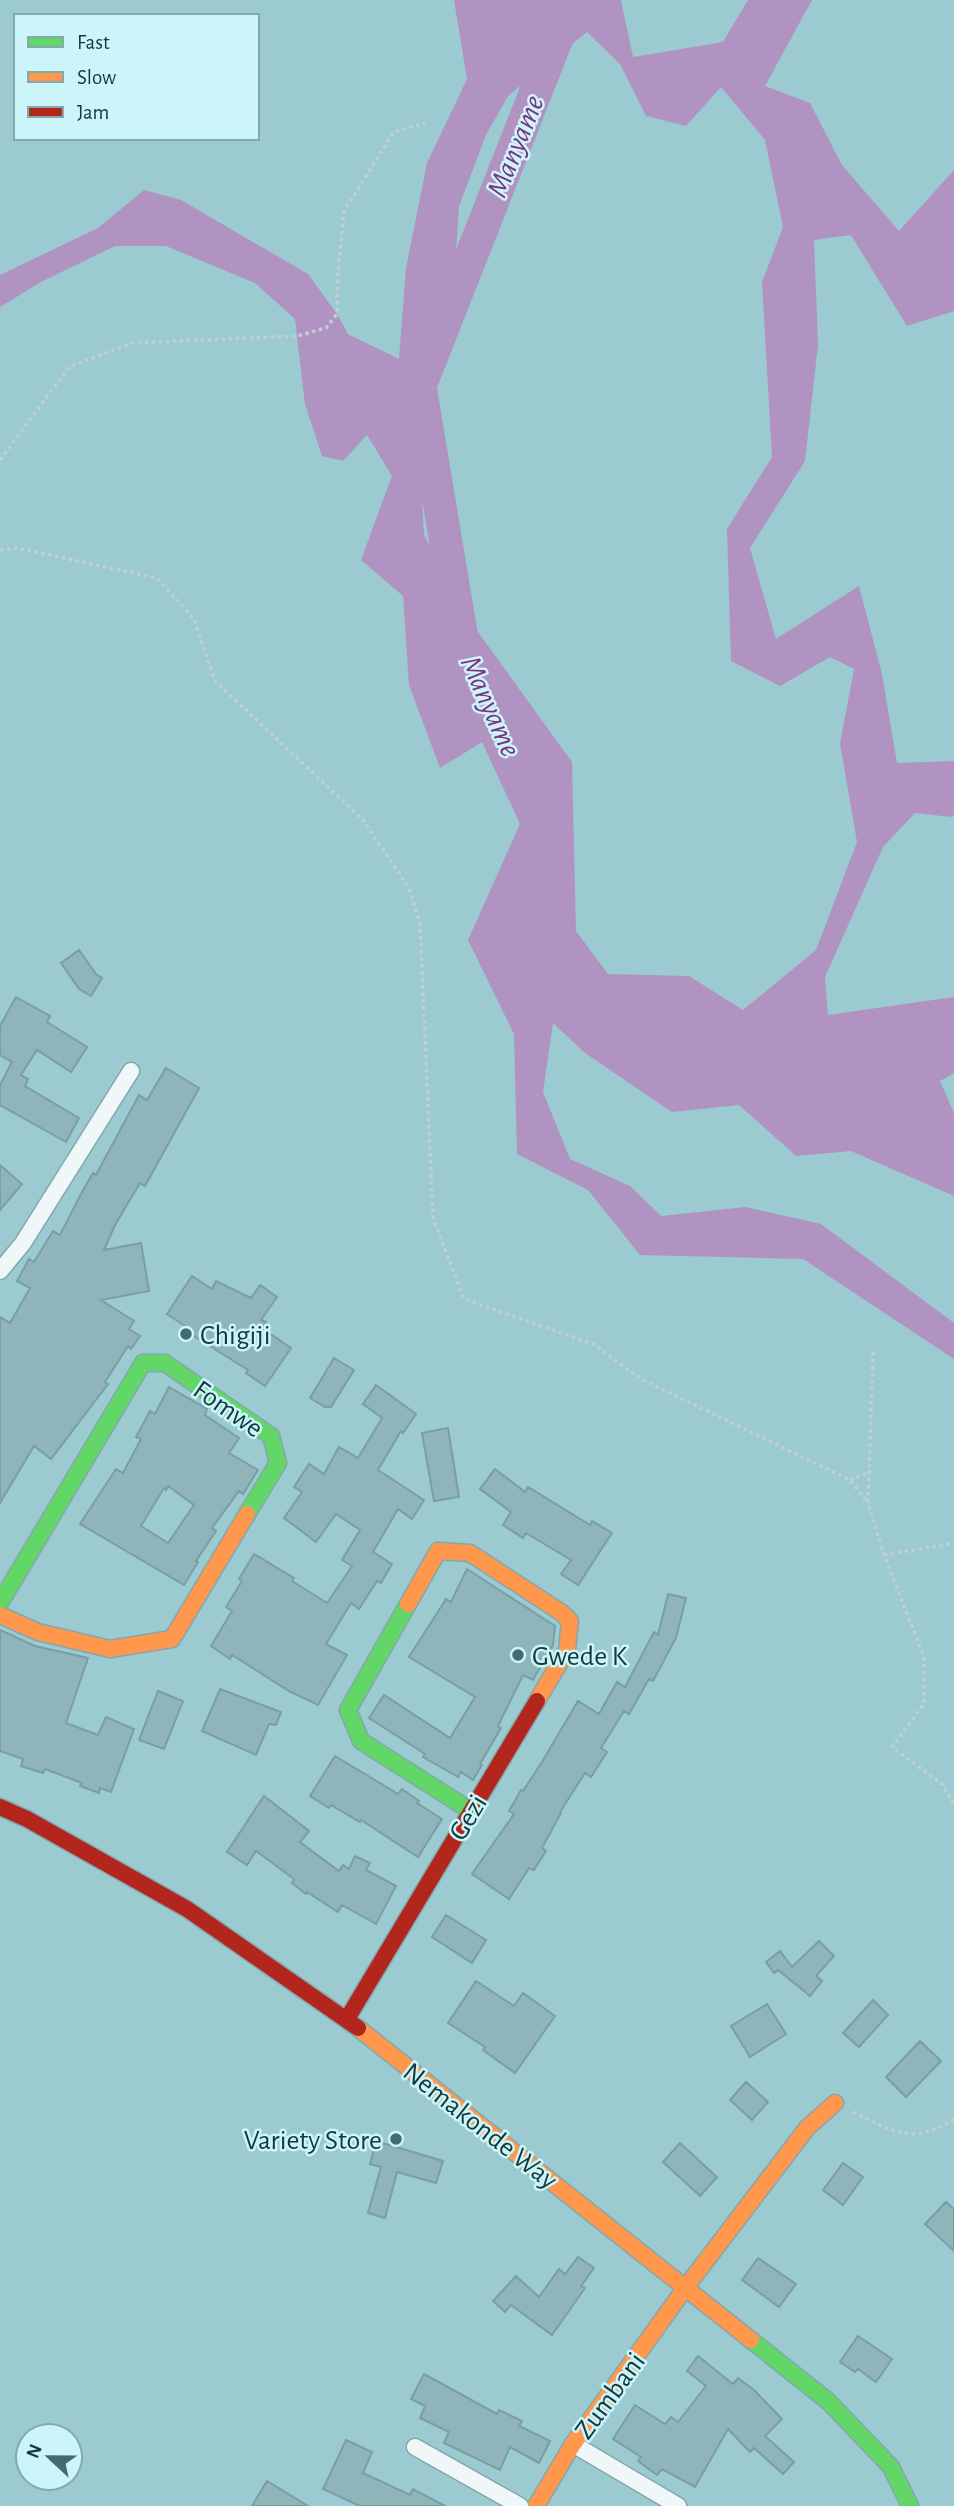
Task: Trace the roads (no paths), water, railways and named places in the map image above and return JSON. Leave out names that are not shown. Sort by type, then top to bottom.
[{"type":"street","points":[[0,1271],[23,1242],[131,1071]]},
{"type":"street","name":"Fomwe","points":[[0,1603],[143,1363],[165,1363],[271,1436],[278,1463],[172,1639],[110,1649],[38,1632],[0,1615]]},
{"type":"street","name":"Gezi","points":[[347,2019],[567,1650],[570,1620],[562,1613],[470,1553],[438,1551],[348,1710],[361,1741],[471,1811]]},
{"type":"street","name":"Nemakonde Way","points":[[0,1807],[27,1819],[187,1909],[347,2019],[829,2402],[891,2467],[910,2506]]},
{"type":"street","name":"Zumbani","points":[[536,2506],[573,2444],[686,2287],[807,2128],[835,2103]]},
{"type":"street","points":[[573,2444],[678,2506]]},
{"type":"street","points":[[415,2447],[520,2506]]},
{"type":"water","points":[[454,0],[621,0],[633,57],[723,42],[748,0],[812,0],[765,86],[810,103],[842,165],[899,231],[954,170],[954,311],[907,326],[851,235],[814,240],[818,345],[805,461],[750,548],[776,639],[859,586],[882,674],[897,763],[954,761],[954,815],[951,817],[915,813],[883,847],[825,977],[828,1015],[954,997],[954,1073],[940,1081],[954,1113],[954,1196],[851,1151],[796,1156],[739,1105],[672,1112],[585,1053],[553,1023],[543,1092],[570,1159],[630,1186],[661,1216],[745,1207],[821,1224],[954,1323],[954,1359],[803,1259],[640,1255],[588,1190],[517,1154],[514,1034],[468,940],[520,824],[482,742],[440,768],[409,685],[403,596],[361,560],[392,476],[367,435],[343,461],[322,456],[305,404],[295,319],[255,283],[166,246],[115,246],[41,282],[0,307],[0,275],[98,228],[144,190],[181,200],[308,274],[348,334],[399,359],[406,268],[427,163],[467,79]],"holes":[[[587,32],[620,64],[646,116],[686,126],[721,87],[765,140],[783,227],[762,282],[772,457],[727,529],[731,661],[780,686],[830,657],[854,669],[840,743],[857,842],[816,950],[743,1010],[689,976],[608,974],[576,931],[572,762],[470,621],[424,535],[416,381],[451,329],[459,206],[486,135],[508,96]]]},
{"type":"waterway","name":"Manyame","points":[[461,633],[420,386],[572,0]]},
{"type":"place","name":"Chigiji","points":[[186,1334]]},
{"type":"place","name":"Gwede K","points":[[518,1655]]},
{"type":"place","name":"Variety Store","points":[[396,2139]]}]
